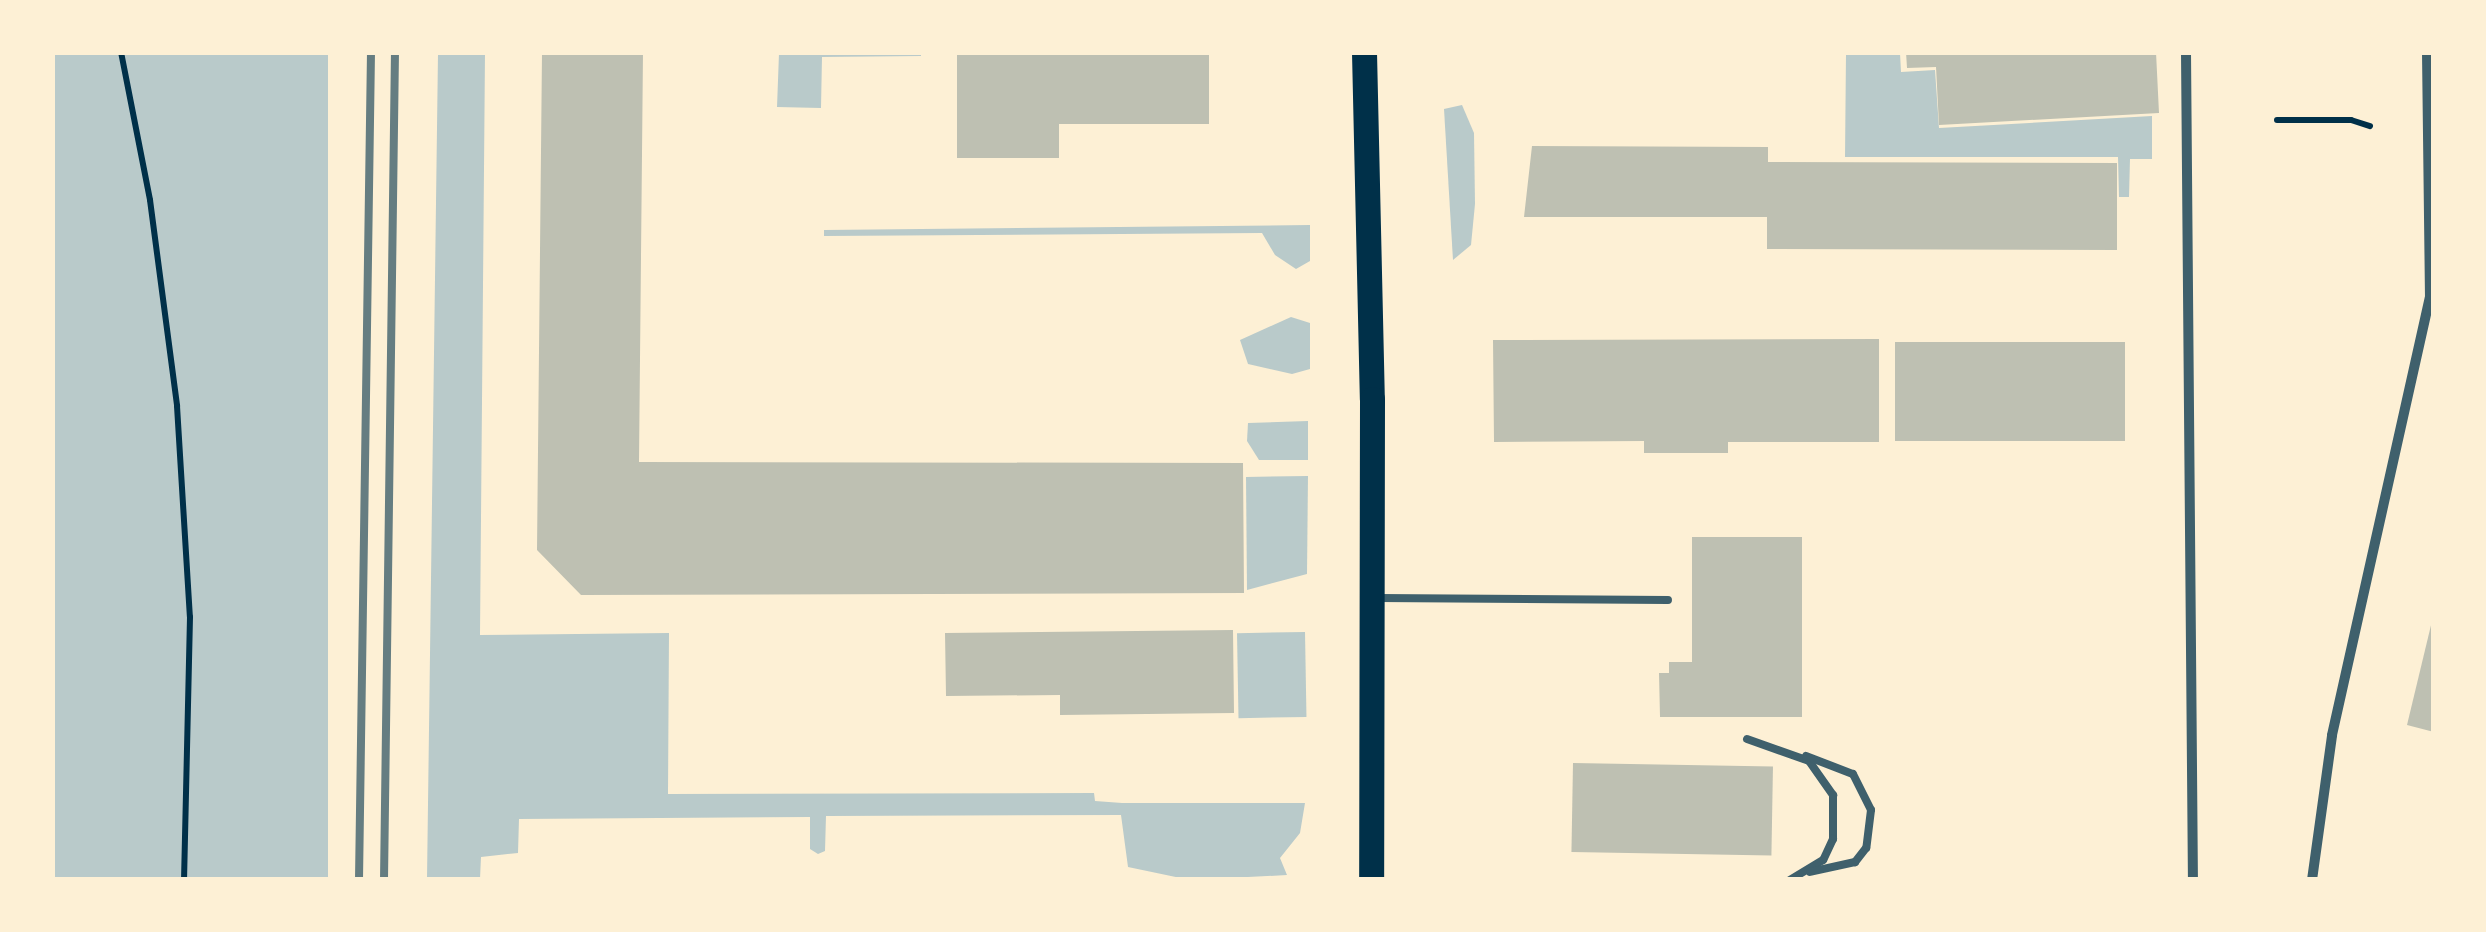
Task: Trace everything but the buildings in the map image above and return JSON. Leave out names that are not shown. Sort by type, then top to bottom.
[{"type":"main road","points":[[1364,52],[1373,598],[1370,880]]},
{"type":"street","points":[[2186,52],[2193,880]]},
{"type":"street","points":[[2312,880],[2332,736],[2430,298],[2427,52]]},
{"type":"lane","points":[[1373,598],[1668,600]]},
{"type":"lane","points":[[1747,739],[1832,762],[1853,774],[1871,810],[1866,848],[1855,862],[1790,880]]},
{"type":"lane","points":[[1792,752],[1818,772],[1832,795],[1832,839],[1810,872]]},
{"type":"path","points":[[122,52],[150,200],[177,406],[190,616],[184,880]]},
{"type":"path","points":[[2277,120],[2352,120],[2370,126]]},
{"type":"shaded area","points":[[921,52],[921,56],[822,57],[821,108],[777,107],[779,53]]},
{"type":"shaded area","points":[[52,53],[328,53],[328,879],[52,879]]},
{"type":"shaded area","points":[[438,53],[485,53],[480,635],[669,633],[668,794],[1094,793],[1095,801],[1122,803],[1305,803],[1300,833],[1280,858],[1287,875],[1190,880],[1128,867],[1121,815],[826,816],[825,851],[818,854],[810,849],[810,817],[519,819],[518,853],[481,857],[480,879],[427,879]]},
{"type":"shaded area","points":[[1846,53],[1900,53],[1901,72],[1935,70],[1939,128],[2152,116],[2152,159],[2130,159],[2129,197],[2119,197],[2118,157],[1845,157]]},
{"type":"shaded area","points":[[1462,105],[1474,133],[1475,204],[1471,245],[1453,260],[1444,109]]},
{"type":"shaded area","points":[[1310,225],[1310,261],[1296,269],[1275,255],[1262,233],[824,236],[824,230]]},
{"type":"shaded area","points":[[1291,317],[1310,323],[1310,369],[1292,374],[1248,364],[1240,340]]},
{"type":"shaded area","points":[[1308,421],[1308,460],[1259,460],[1247,441],[1248,423]]},
{"type":"shaded area","points":[[1308,476],[1307,574],[1247,590],[1246,477]]},
{"type":"shaded area","points":[[1305,632],[1306,717],[1238,718],[1237,633]]},
{"type":"railway","points":[[359,880],[371,52]]},
{"type":"railway","points":[[384,880],[395,52]]}]
